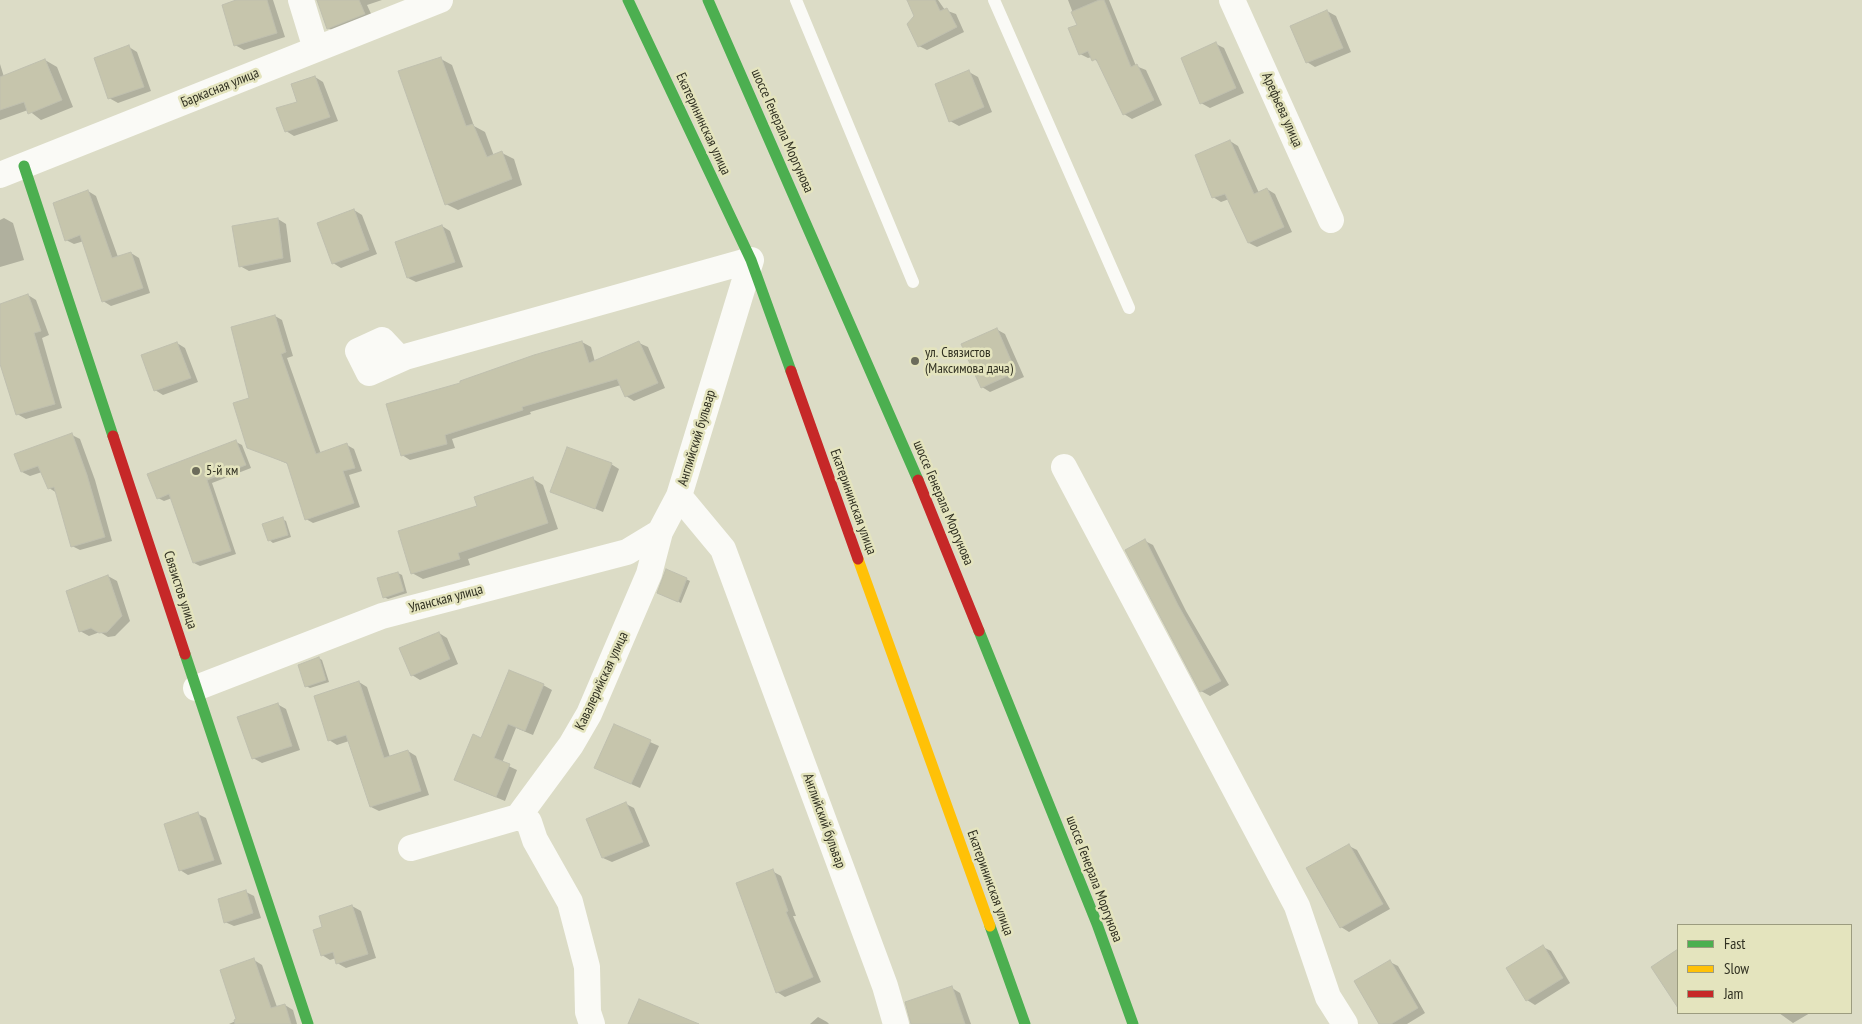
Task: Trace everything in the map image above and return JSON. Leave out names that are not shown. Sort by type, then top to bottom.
[{"type":"street","points":[[300,0],[316,50]]},
{"type":"street","name":"Баркасная улица","points":[[12,171],[440,0]]},
{"type":"street","name":"Екатерининская улица","points":[[628,0],[751,260],[1025,1024]]},
{"type":"street","name":"шоссе Генерала Моргунова","points":[[708,0],[923,491],[1097,924],[1133,1024]]},
{"type":"street","name":"Арефьева улица","points":[[1232,0],[1331,220]]},
{"type":"street","name":"Связистов улица","points":[[12,171],[196,688],[308,1024]]},
{"type":"street","points":[[405,357],[751,260]]},
{"type":"street","name":"Английский бульвар","points":[[751,260],[679,496],[723,549],[886,986],[896,1024]]},
{"type":"street","points":[[1064,468],[1297,906],[1328,997],[1345,1024]]},
{"type":"street","points":[[660,532],[679,496]]},
{"type":"street","name":"Уланская улица","points":[[196,688],[382,616],[627,552],[660,532]]},
{"type":"street","name":"Кавалерийская улица","points":[[518,817],[571,745],[589,714],[649,574],[660,532]]},
{"type":"street","points":[[411,848],[518,817],[529,822],[535,840],[570,902],[587,967],[588,1012],[592,1024]]},
{"type":"lane","points":[[796,0],[913,282]]},
{"type":"lane","points":[[994,0],[1129,308]]},
{"type":"building","points":[[236,0],[267,0],[277,33],[234,46],[222,5]]},
{"type":"building","points":[[317,0],[359,0],[365,14],[327,29]]},
{"type":"building","points":[[907,0],[935,0],[940,11],[947,8],[957,27],[918,47],[907,24],[914,16]]},
{"type":"building","points":[[1099,0],[1104,0],[1131,67],[1137,64],[1154,100],[1123,115],[1096,59],[1092,61],[1088,51],[1079,55],[1068,28],[1077,25],[1071,12]]},
{"type":"building","points":[[1327,10],[1343,48],[1306,63],[1290,26]]},
{"type":"building","points":[[1216,42],[1236,88],[1200,104],[1181,58]]},
{"type":"building","points":[[129,45],[144,87],[108,99],[94,58]]},
{"type":"building","points":[[441,57],[466,126],[473,124],[487,157],[502,151],[512,179],[445,205],[398,71]]},
{"type":"building","points":[[45,59],[62,100],[28,114],[24,102],[0,110],[0,77]]},
{"type":"building","points":[[969,70],[984,107],[949,122],[935,84]]},
{"type":"building","points":[[315,76],[330,117],[285,132],[276,108],[297,102],[291,84]]},
{"type":"building","points":[[1230,140],[1254,194],[1267,188],[1284,227],[1248,243],[1225,194],[1212,198],[1195,155]]},
{"type":"building","points":[[88,190],[112,258],[131,252],[143,288],[102,302],[80,235],[65,241],[53,203]]},
{"type":"building","points":[[354,209],[369,250],[332,264],[317,223]]},
{"type":"building","points":[[278,218],[283,258],[239,267],[232,226]]},
{"type":"building","points":[[442,225],[455,262],[407,278],[395,242]]},
{"type":"building","points":[[28,294],[41,331],[34,333],[55,404],[16,415],[0,364],[0,304]]},
{"type":"building","points":[[275,315],[286,352],[281,354],[316,454],[347,443],[355,468],[343,471],[354,503],[305,520],[287,463],[247,448],[233,403],[249,398],[231,327]]},
{"type":"building","points":[[997,328],[1016,372],[981,388],[961,344]]},
{"type":"building","points":[[582,341],[589,363],[639,341],[658,383],[625,397],[617,379],[522,407],[523,410],[445,435],[447,444],[401,456],[386,404],[460,383],[460,381],[534,355]]},
{"type":"building","points":[[177,342],[191,378],[154,391],[141,355]]},
{"type":"building","points":[[72,433],[87,475],[105,537],[71,547],[54,487],[48,489],[38,466],[21,472],[14,454]]},
{"type":"building","points":[[236,440],[246,465],[207,480],[231,551],[193,563],[169,494],[157,499],[147,474]]},
{"type":"building","points":[[567,447],[612,463],[595,509],[550,492]]},
{"type":"building","points":[[533,477],[548,523],[458,553],[460,559],[411,574],[398,531],[477,506],[474,497]]},
{"type":"building","points":[[283,517],[288,535],[268,541],[262,524]]},
{"type":"building","points":[[1145,539],[1178,605],[1221,681],[1200,692],[1125,550]]},
{"type":"building","points":[[666,569],[687,578],[678,602],[657,593]]},
{"type":"building","points":[[398,572],[404,591],[383,598],[377,578]]},
{"type":"building","points":[[108,575],[122,616],[107,632],[99,633],[91,628],[79,632],[66,591]]},
{"type":"building","points":[[439,632],[450,659],[411,676],[399,648]]},
{"type":"building","points":[[319,657],[326,680],[305,687],[298,665]]},
{"type":"building","points":[[509,670],[544,684],[525,731],[508,724],[494,758],[510,764],[496,797],[454,780],[473,734],[481,738]]},
{"type":"building","points":[[359,681],[384,758],[408,750],[421,791],[370,807],[346,735],[328,741],[314,696]]},
{"type":"building","points":[[278,703],[292,746],[252,759],[237,717]]},
{"type":"building","points":[[614,724],[651,740],[631,784],[594,768]]},
{"type":"building","points":[[626,802],[643,842],[602,858],[586,819]]},
{"type":"building","points":[[198,812],[214,860],[179,871],[164,824]]},
{"type":"building","points":[[1349,844],[1383,904],[1340,928],[1306,868]]},
{"type":"building","points":[[773,869],[788,911],[786,912],[813,977],[776,993],[736,883]]},
{"type":"building","points":[[246,890],[253,913],[224,923],[218,899]]},
{"type":"building","points":[[352,905],[368,954],[336,964],[333,952],[321,956],[313,930],[322,927],[319,916]]},
{"type":"building","points":[[1543,945],[1563,978],[1526,1001],[1506,968]]},
{"type":"building","points":[[1677,950],[1677,1006],[1651,967]]},
{"type":"building","points":[[254,958],[271,1008],[285,1004],[291,1024],[235,1024],[234,1020],[236,1019],[220,970]]},
{"type":"building","points":[[1390,960],[1418,1008],[1391,1024],[1379,1024],[1354,981]]},
{"type":"building","points":[[952,986],[965,1024],[911,1024],[905,1002]]},
{"type":"building","points":[[639,999],[699,1024],[628,1024]]},
{"type":"traffic: fast","points":[[628,0],[751,260],[791,371]]},
{"type":"traffic: fast","points":[[708,0],[918,480]]},
{"type":"traffic: fast","points":[[24,166],[113,436]]},
{"type":"traffic: fast","points":[[979,631],[1097,924],[1133,1024]]},
{"type":"traffic: fast","points":[[185,654],[308,1024]]},
{"type":"traffic: fast","points":[[990,926],[1025,1024]]},
{"type":"traffic: slow","points":[[858,559],[990,926]]},
{"type":"traffic: jam","points":[[791,371],[858,559]]},
{"type":"traffic: jam","points":[[113,436],[185,654]]},
{"type":"traffic: jam","points":[[918,480],[979,631]]},
{"type":"place","name":"ул. Связистов (Максимова дача)","points":[[915,361]]},
{"type":"place","name":"5-й км","points":[[196,471]]}]
